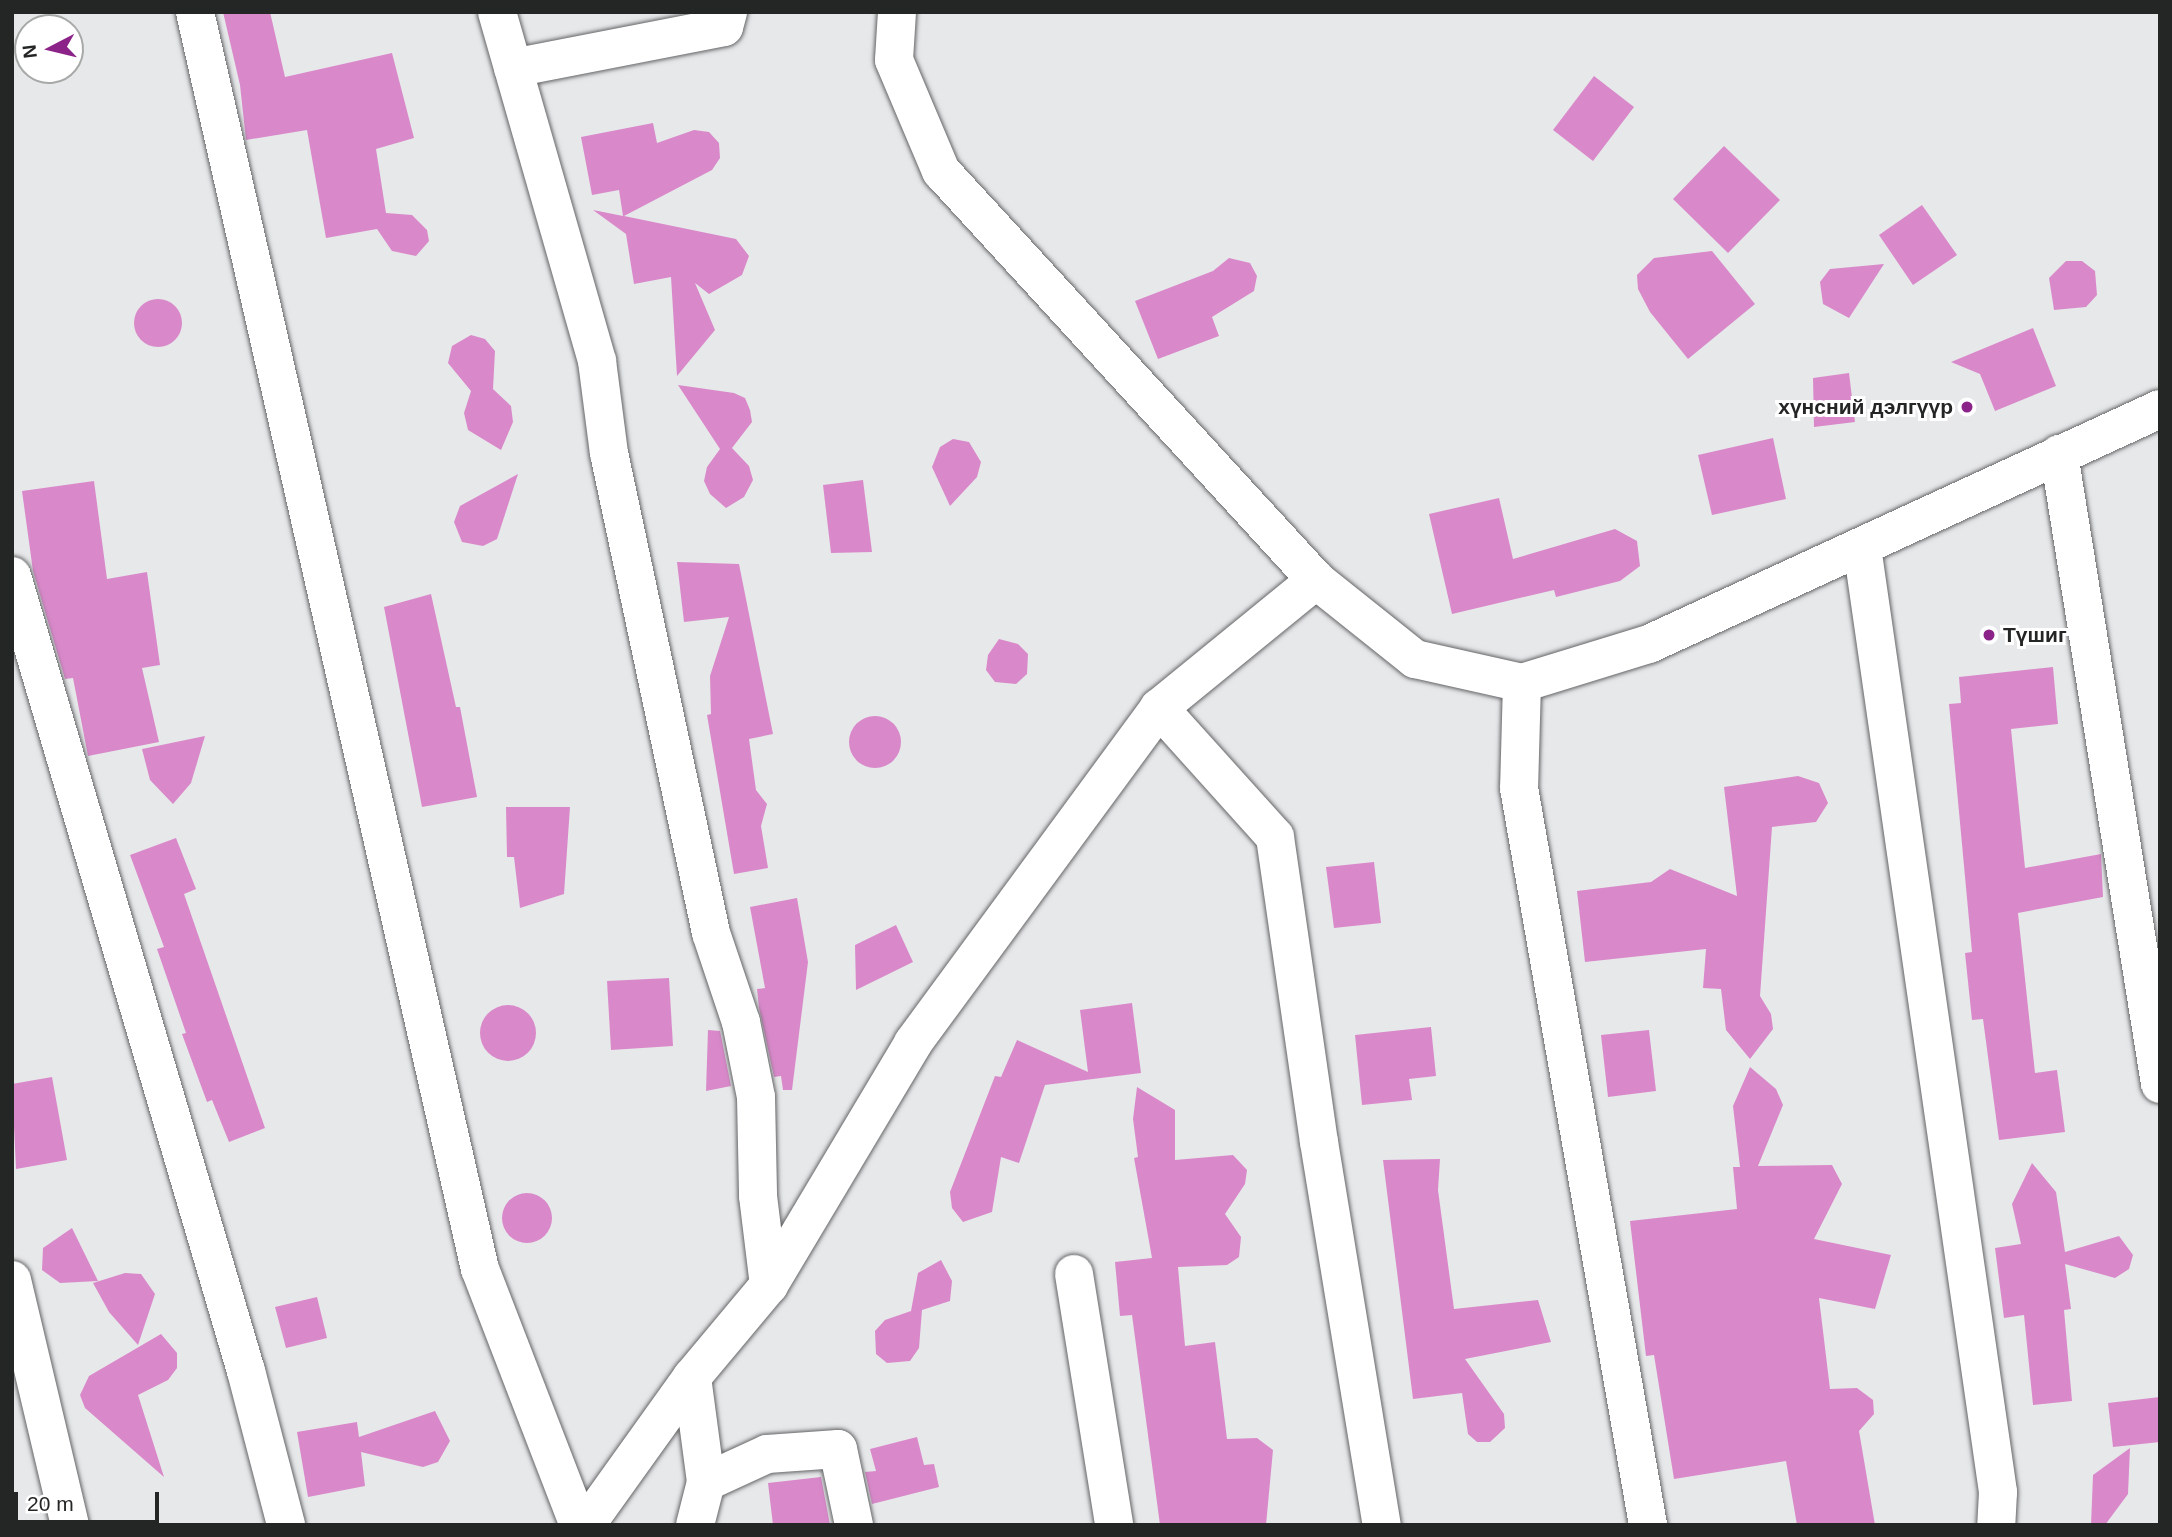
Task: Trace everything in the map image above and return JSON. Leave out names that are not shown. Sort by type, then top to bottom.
[{"type":"street","points":[[195,12],[480,1269],[579,1525]]},
{"type":"street","points":[[497,12],[597,361],[609,453],[711,933],[741,1022],[756,1097],[758,1196],[769,1284]]},
{"type":"street","points":[[513,68],[724,27],[728,12]]},
{"type":"street","points":[[897,12],[894,60],[941,171],[1316,580],[1415,659],[1522,683],[1649,643],[2160,409]]},
{"type":"street","points":[[2059,454],[2160,1084]]},
{"type":"street","points":[[1862,547],[1998,1492],[1996,1525]]},
{"type":"street","points":[[12,576],[246,1371],[286,1525]]},
{"type":"street","points":[[586,1525],[692,1377],[769,1284],[913,1043],[1159,708],[1316,580]]},
{"type":"street","points":[[1522,683],[1519,788],[1648,1525]]},
{"type":"street","points":[[1159,708],[1275,837],[1319,1142],[1382,1525]]},
{"type":"street","points":[[1074,1274],[1114,1525]]},
{"type":"street","points":[[12,1280],[70,1525]]},
{"type":"street","points":[[692,1377],[706,1482],[695,1525]]},
{"type":"street","points":[[706,1482],[767,1454],[838,1448],[855,1525]]},
{"type":"building","points":[[223,12],[270,12],[285,77],[392,53],[414,138],[376,149],[386,213],[412,215],[427,230],[429,241],[416,256],[392,251],[377,229],[326,238],[307,130],[246,140],[240,85]]},
{"type":"building","points":[[1594,76],[1634,107],[1593,161],[1553,130]]},
{"type":"building","points":[[653,123],[657,143],[694,130],[709,132],[719,143],[720,158],[712,170],[624,216],[736,239],[749,256],[742,275],[709,294],[695,283],[715,330],[677,376],[671,277],[634,284],[626,234],[593,210],[623,216],[619,190],[592,195],[581,137]]},
{"type":"building","points":[[1724,146],[1780,200],[1728,253],[1673,199]]},
{"type":"building","points":[[1922,205],[1957,255],[1913,285],[1879,235]]},
{"type":"building","points":[[1712,251],[1755,304],[1688,359],[1650,312],[1638,289],[1637,275],[1654,258]]},
{"type":"building","points":[[1229,258],[1250,263],[1257,276],[1254,291],[1212,317],[1219,336],[1158,359],[1135,301],[1213,271]]},
{"type":"building","points":[[2066,261],[2082,261],[2095,271],[2097,295],[2086,307],[2054,310],[2049,278]]},
{"type":"building","points":[[1884,264],[1849,318],[1823,304],[1820,282],[1830,269]]},
{"type":"building","points":[[158,299],[175,306],[182,323],[175,340],[158,347],[141,340],[134,323],[141,306]]},
{"type":"building","points":[[2033,328],[2056,386],[1995,411],[1980,374],[1951,362]]},
{"type":"building","points":[[471,335],[485,339],[495,351],[493,389],[511,406],[513,422],[501,450],[468,430],[464,413],[471,391],[448,363],[452,346]]},
{"type":"building","points":[[1849,373],[1855,422],[1814,427],[1813,378]]},
{"type":"building","points":[[678,385],[734,393],[745,398],[750,410],[752,422],[732,448],[749,466],[753,480],[744,497],[726,508],[710,494],[704,481],[707,467],[720,449]]},
{"type":"building","points":[[1773,438],[1786,499],[1712,515],[1698,455]]},
{"type":"building","points":[[953,439],[969,442],[981,462],[977,477],[950,506],[932,467],[940,447]]},
{"type":"building","points":[[518,474],[497,539],[483,546],[462,542],[454,522],[460,506]]},
{"type":"building","points":[[863,480],[872,552],[831,553],[823,485]]},
{"type":"building","points":[[94,481],[107,579],[147,572],[160,665],[142,668],[159,742],[88,756],[73,678],[65,679],[33,571],[22,491]]},
{"type":"building","points":[[1499,498],[1513,559],[1615,529],[1637,541],[1640,566],[1620,581],[1556,597],[1554,590],[1452,614],[1429,514]]},
{"type":"building","points":[[677,562],[739,564],[773,734],[749,739],[756,790],[767,804],[761,826],[768,868],[734,874],[707,715],[711,714],[710,676],[729,617],[684,622]]},
{"type":"building","points":[[431,594],[456,707],[460,707],[477,797],[422,807],[384,607]]},
{"type":"building","points":[[999,639],[1018,644],[1028,654],[1027,674],[1016,684],[995,682],[986,670],[988,655]]},
{"type":"building","points":[[2053,667],[2058,724],[2011,729],[2025,868],[2101,854],[2103,897],[2018,913],[2035,1073],[2057,1070],[2065,1132],[1999,1140],[1983,1019],[1972,1020],[1965,953],[1972,952],[1949,704],[1961,703],[1959,677]]},
{"type":"building","points":[[875,716],[885,718],[893,724],[899,732],[899,752],[893,760],[885,766],[875,768],[865,766],[857,760],[851,752],[849,742],[851,732],[857,724],[865,718]]},
{"type":"building","points":[[205,736],[191,783],[173,804],[150,780],[142,749]]},
{"type":"building","points":[[1798,776],[1819,783],[1828,803],[1816,822],[1772,827],[1760,996],[1771,1014],[1773,1029],[1750,1059],[1726,1030],[1721,989],[1703,988],[1706,949],[1585,962],[1577,891],[1651,882],[1670,869],[1737,896],[1724,787]]},
{"type":"building","points":[[506,807],[570,807],[564,894],[520,908],[514,857],[507,857]]},
{"type":"building","points":[[176,838],[196,889],[184,894],[265,1128],[229,1142],[212,1100],[207,1102],[182,1034],[186,1033],[157,949],[164,947],[130,855]]},
{"type":"building","points":[[1374,862],[1381,923],[1334,928],[1326,867]]},
{"type":"building","points":[[797,898],[808,962],[792,1090],[783,1090],[781,1076],[774,1077],[759,1008],[757,989],[765,988],[750,907]]},
{"type":"building","points":[[896,925],[913,962],[856,990],[855,945]]},
{"type":"building","points":[[669,978],[673,1046],[611,1050],[607,981]]},
{"type":"building","points":[[1132,1003],[1141,1073],[1045,1085],[1019,1163],[1001,1157],[992,1212],[963,1222],[952,1208],[950,1192],[995,1076],[1001,1077],[1017,1040],[1088,1072],[1080,1010]]},
{"type":"building","points":[[508,1005],[519,1007],[528,1013],[534,1022],[534,1044],[528,1053],[519,1059],[508,1061],[497,1059],[488,1053],[482,1044],[480,1033],[482,1022],[488,1013],[497,1007]]},
{"type":"building","points":[[1431,1027],[1436,1076],[1409,1079],[1412,1100],[1362,1105],[1355,1035]]},
{"type":"building","points":[[708,1030],[720,1031],[731,1086],[706,1091]]},
{"type":"building","points":[[1649,1030],[1656,1091],[1608,1097],[1601,1035]]},
{"type":"building","points":[[1750,1067],[1776,1089],[1783,1105],[1758,1166],[1832,1165],[1842,1184],[1814,1239],[1891,1255],[1875,1309],[1819,1298],[1830,1389],[1857,1388],[1873,1400],[1874,1414],[1859,1431],[1875,1525],[1797,1525],[1786,1461],[1674,1479],[1654,1355],[1646,1356],[1630,1221],[1737,1209],[1733,1167],[1740,1167],[1733,1106]]},
{"type":"building","points":[[52,1077],[67,1160],[16,1169],[12,1084]]},
{"type":"building","points":[[1137,1087],[1175,1110],[1175,1160],[1233,1155],[1247,1170],[1245,1184],[1225,1214],[1241,1237],[1239,1257],[1227,1265],[1178,1267],[1185,1346],[1215,1342],[1227,1439],[1257,1438],[1273,1450],[1266,1525],[1160,1525],[1132,1315],[1120,1316],[1115,1262],[1152,1258],[1134,1158],[1138,1157],[1133,1119]]},
{"type":"building","points":[[1440,1159],[1438,1190],[1454,1309],[1538,1300],[1551,1342],[1465,1359],[1504,1414],[1505,1428],[1490,1442],[1477,1442],[1468,1434],[1462,1393],[1413,1399],[1383,1160]]},
{"type":"building","points":[[2032,1163],[2056,1192],[2065,1252],[2119,1236],[2133,1255],[2129,1269],[2115,1278],[2065,1264],[2071,1309],[2064,1310],[2072,1401],[2033,1405],[2024,1315],[2004,1318],[1995,1248],[2021,1244],[2012,1204]]},
{"type":"building","points":[[527,1193],[545,1200],[552,1218],[545,1236],[527,1243],[509,1236],[502,1218],[509,1200]]},
{"type":"building","points":[[72,1228],[98,1281],[60,1283],[42,1270],[43,1248]]},
{"type":"building","points":[[941,1260],[952,1281],[950,1301],[922,1310],[919,1348],[910,1361],[887,1363],[876,1354],[875,1331],[885,1320],[911,1311],[918,1273]]},
{"type":"building","points":[[125,1273],[141,1274],[155,1294],[138,1345],[109,1312],[93,1283]]},
{"type":"building","points":[[317,1297],[327,1338],[286,1348],[275,1307]]},
{"type":"building","points":[[161,1334],[177,1353],[177,1368],[168,1380],[138,1395],[164,1477],[85,1408],[80,1395],[89,1376]]},
{"type":"building","points":[[2160,1397],[2160,1442],[2113,1447],[2108,1403]]},
{"type":"building","points":[[435,1411],[450,1441],[438,1462],[423,1467],[361,1452],[365,1486],[308,1497],[297,1432],[357,1422],[359,1437]]},
{"type":"building","points":[[917,1437],[924,1465],[934,1464],[939,1487],[872,1504],[865,1472],[876,1471],[870,1449]]},
{"type":"building","points":[[2130,1448],[2128,1494],[2105,1525],[2091,1525],[2093,1475]]},
{"type":"building","points":[[821,1477],[830,1525],[773,1525],[768,1483]]},
{"type":"place","name":"хүнсний дэлгүүр","points":[[1967,407]]},
{"type":"place","name":"Түшиг","points":[[1989,635]]}]
